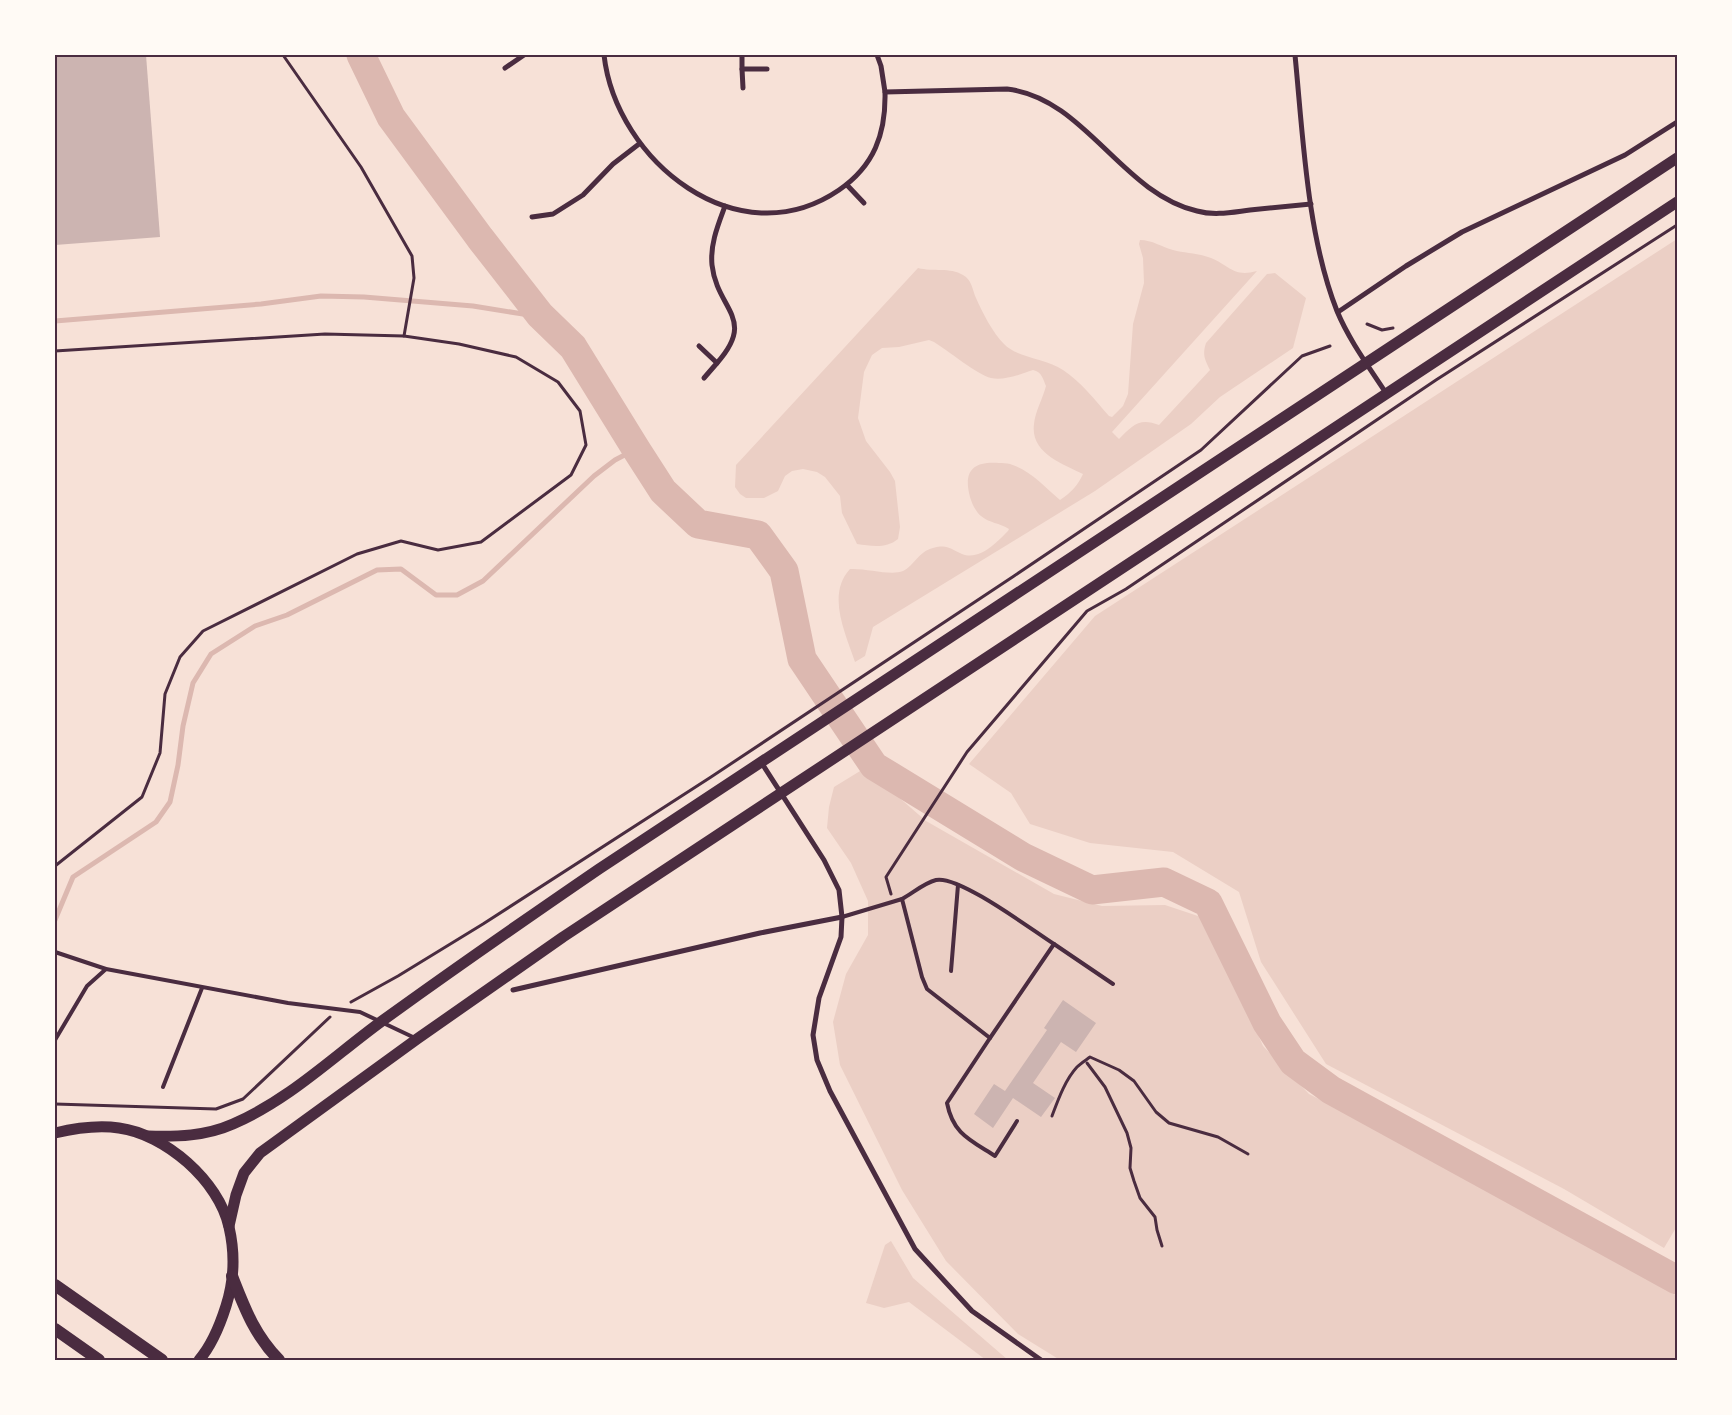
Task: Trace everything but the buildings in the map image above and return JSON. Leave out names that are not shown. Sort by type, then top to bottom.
[{"type":"highway","points":[[232,1276],[248,1317],[269,1349],[279,1360]]},
{"type":"highway","points":[[55,1285],[162,1360]]},
{"type":"highway","points":[[55,1329],[99,1360]]},
{"type":"main road","points":[[55,1133],[71,1129],[102,1127],[120,1128],[148,1136],[178,1137],[206,1133],[231,1125],[257,1113],[289,1092],[381,1022],[484,948],[591,874],[823,723],[1677,158]]},
{"type":"main road","points":[[229,1226],[244,1173],[260,1153],[417,1039],[563,937],[1677,202]]},
{"type":"main road","points":[[148,1136],[179,1155],[204,1180],[219,1202],[229,1226],[233,1255],[229,1295],[212,1341],[199,1360]]},
{"type":"street","points":[[604,55],[609,86],[624,120],[639,144],[665,171],[685,187],[710,200],[748,212],[761,213],[794,209],[830,196],[847,185],[869,160],[878,144],[883,127],[885,92],[881,66],[877,55]]},
{"type":"street","points":[[742,55],[744,88]]},
{"type":"street","points":[[1295,55],[1311,204],[1324,269],[1338,312],[1349,335],[1386,393]]},
{"type":"street","points":[[505,68],[521,56]]},
{"type":"street","points":[[742,69],[767,69]]},
{"type":"street","points":[[885,92],[993,89],[1021,91],[1034,95],[1063,112],[1148,188],[1171,202],[1197,211],[1219,214],[1311,204]]},
{"type":"street","points":[[1338,312],[1406,266],[1462,232],[1625,156],[1677,122]]},
{"type":"street","points":[[532,217],[552,214],[583,195],[613,164],[639,144]]},
{"type":"street","points":[[847,185],[864,203]]},
{"type":"street","points":[[704,378],[731,346],[735,330],[730,310],[716,284],[712,264],[713,239],[725,206]]},
{"type":"street","points":[[699,346],[717,363]]},
{"type":"street","points":[[761,762],[824,860],[839,890],[842,917],[841,937],[819,998],[813,1036],[816,1060],[830,1091],[915,1249],[972,1311],[1041,1360]]},
{"type":"street","points":[[513,990],[760,933],[842,917]]},
{"type":"lane","points":[[842,917],[902,899],[937,880],[949,881],[958,884],[992,904],[1113,984]]},
{"type":"lane","points":[[951,971],[958,884]]},
{"type":"lane","points":[[902,899],[922,977],[927,989],[990,1038]]},
{"type":"lane","points":[[1018,1121],[995,1156],[964,1137],[955,1127],[947,1103],[1054,944]]},
{"type":"lane","points":[[57,952],[106,969],[288,1003],[360,1012],[417,1039]]},
{"type":"lane","points":[[55,1040],[87,986],[106,969]]},
{"type":"lane","points":[[164,1087],[202,988]]},
{"type":"path","points":[[283,55],[361,167],[412,256],[414,278],[404,336]]},
{"type":"path","points":[[893,901],[886,877],[966,752],[1087,611],[1126,589],[1436,380],[1677,225]]},
{"type":"path","points":[[1367,324],[1382,330],[1394,328]]},
{"type":"path","points":[[55,352],[325,334],[404,336],[459,344],[516,357],[558,382],[580,411],[586,445],[571,474],[481,542],[438,550],[401,541],[357,554],[203,631],[180,658],[165,694],[160,754],[142,797],[55,866]]},
{"type":"path","points":[[55,1104],[216,1109],[243,1099],[338,1009],[398,976],[483,924],[1022,571],[1201,450],[1302,356],[1330,346]]},
{"type":"path","points":[[1052,1116],[1058,1097],[1077,1067],[1090,1058],[1119,1070],[1134,1082],[1156,1112],[1169,1123],[1218,1136],[1248,1154]]},
{"type":"path","points":[[1087,1063],[1105,1087],[1124,1125],[1131,1148],[1130,1168],[1134,1181],[1140,1198],[1155,1217],[1162,1246]]},
{"type":"shaded area","points":[[1677,239],[1677,1226],[1664,1248],[1564,1189],[1326,1064],[1261,962],[1239,892],[1173,852],[1090,843],[1030,824],[1011,793],[969,764],[1095,616]]},
{"type":"shaded area","points":[[1140,240],[1153,242],[1173,250],[1208,257],[1242,273],[1257,271],[1112,432],[1119,439],[1132,427],[1141,422],[1159,425],[1210,370],[1204,351],[1206,343],[1267,274],[1275,273],[1306,298],[1293,348],[1220,397],[1191,424],[1095,491],[873,627],[865,656],[855,662],[843,627],[839,602],[839,591],[843,579],[850,569],[885,572],[903,571],[924,552],[938,547],[949,548],[962,554],[975,555],[988,549],[1008,531],[1009,529],[1006,527],[984,518],[974,508],[968,488],[969,474],[972,470],[983,464],[1010,464],[1031,475],[1060,500],[1071,492],[1079,482],[1083,474],[1050,456],[1037,443],[1034,434],[1034,424],[1046,386],[1042,376],[1033,370],[1007,378],[991,378],[978,372],[929,340],[899,347],[882,348],[872,355],[864,372],[858,418],[866,441],[895,481],[900,527],[898,539],[888,544],[878,546],[857,544],[842,513],[840,496],[825,477],[817,472],[803,469],[792,471],[785,476],[778,491],[764,498],[746,498],[735,487],[736,465],[918,268],[953,271],[966,277],[988,322],[1004,344],[1016,352],[1063,370],[1082,386],[1112,417],[1123,406],[1128,394],[1133,324],[1144,283]]},
{"type":"shaded area","points":[[865,768],[926,821],[1054,894],[1102,906],[1165,905],[1204,918],[1263,1046],[1309,1094],[1389,1135],[1677,1296],[1677,1360],[1060,1360],[1018,1334],[946,1261],[902,1190],[840,1065],[833,1022],[846,974],[868,935],[868,901],[851,863],[827,828],[829,807],[834,787]]},
{"type":"shaded area","points":[[891,1241],[913,1278],[1008,1360],[986,1360],[909,1302],[884,1308],[866,1303],[885,1245]]},
{"type":"waterway","points":[[361,55],[391,117],[480,238],[540,315],[573,347],[663,491],[698,524],[758,535],[784,571],[802,659],[874,766],[1023,857],[1092,890],[1164,882],[1208,903],[1267,1023],[1293,1062],[1331,1090],[1677,1280]]},
{"type":"waterway","points":[[55,321],[261,304],[321,296],[364,297],[473,306],[540,315]]},
{"type":"waterway","points":[[55,920],[73,877],[156,822],[170,802],[178,765],[183,726],[193,683],[211,654],[255,626],[287,615],[377,570],[401,569],[436,595],[457,595],[483,581],[594,476],[615,460],[636,449]]}]
